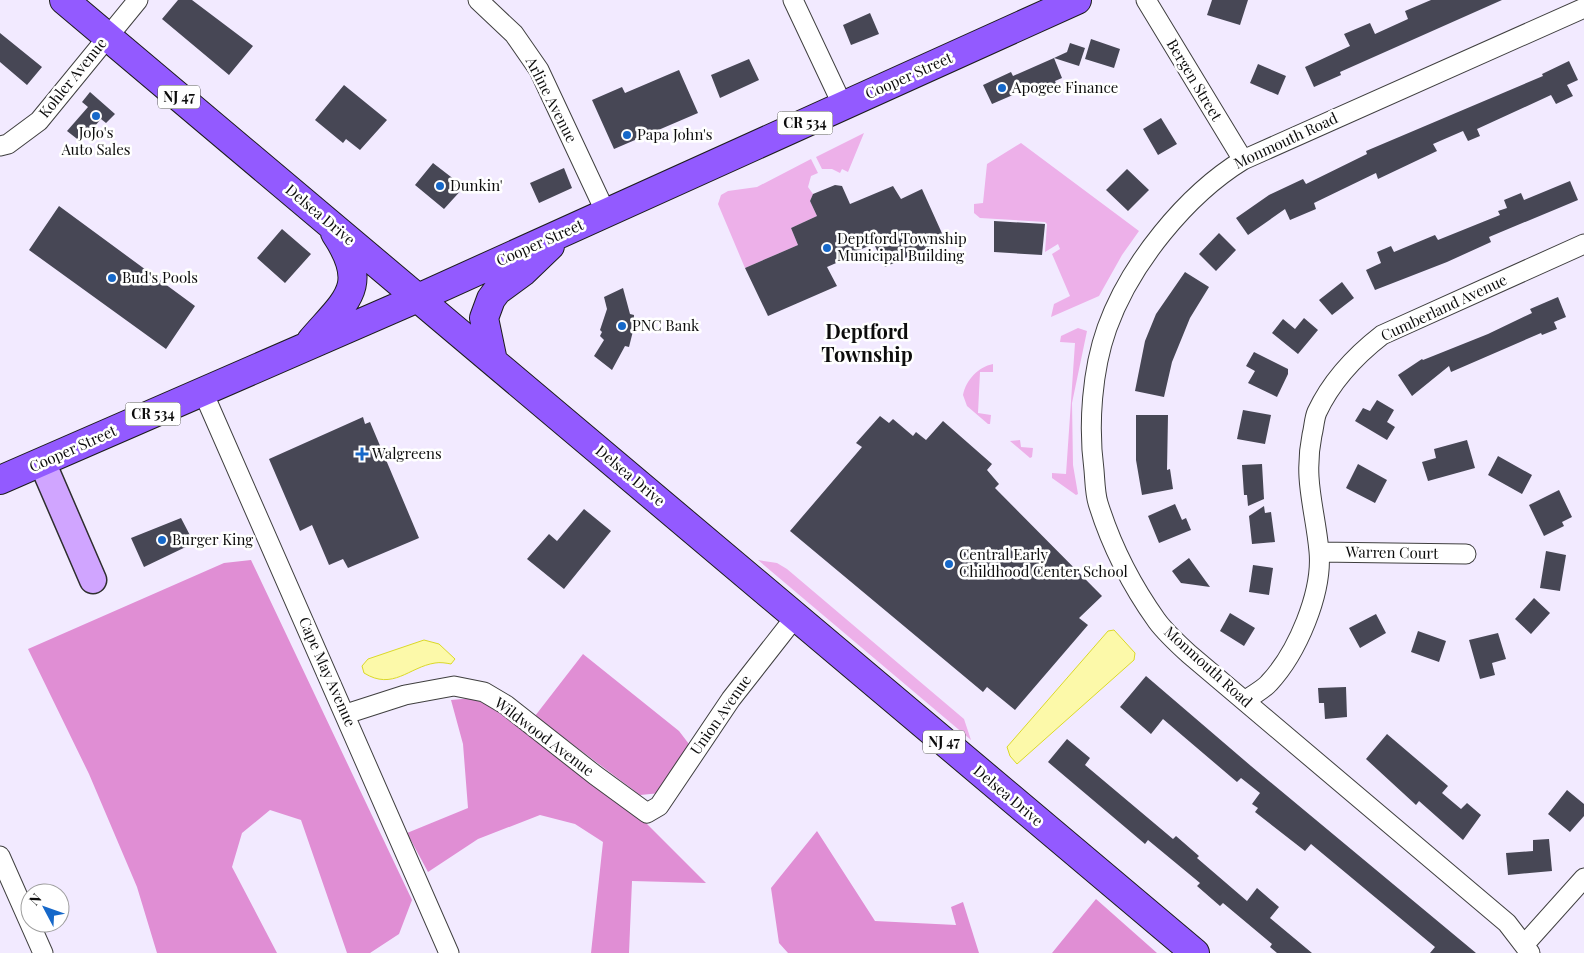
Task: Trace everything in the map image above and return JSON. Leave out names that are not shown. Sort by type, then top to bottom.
[{"type":"main road","name":"Delsea Drive","points":[[64,0],[1195,953]]},
{"type":"main road","name":"Cooper Street","points":[[0,480],[418,298],[1077,0]]},
{"type":"main road","points":[[307,347],[343,305],[352,288],[352,272],[348,253],[327,221]]},
{"type":"main road","points":[[492,360],[484,318],[491,299],[497,291],[523,272],[564,232]]},
{"type":"street","name":"Kohler Avenue","points":[[0,146],[8,144],[39,121],[138,0]]},
{"type":"street","name":"Arline Avenue","points":[[478,0],[514,34],[539,70],[606,213]]},
{"type":"street","points":[[793,0],[843,106]]},
{"type":"street","name":"Bergen Street","points":[[1146,0],[1243,160]]},
{"type":"street","name":"Monmouth Road","points":[[1527,949],[1508,924],[1189,654],[1158,623],[1127,572],[1112,542],[1098,502],[1090,444],[1092,405],[1107,327],[1122,296],[1145,257],[1179,213],[1220,174],[1243,160],[1584,8]]},
{"type":"street","name":"Cumberland Avenue","points":[[1244,701],[1268,685],[1288,660],[1304,622],[1318,579],[1319,552],[1309,493],[1309,452],[1317,414],[1336,380],[1356,356],[1382,335],[1584,244]]},
{"type":"street","name":"Cape May Avenue","points":[[203,392],[346,714],[449,953]]},
{"type":"street","points":[[42,462],[93,580]]},
{"type":"street","name":"Warren Court","points":[[1319,552],[1466,554]]},
{"type":"street","name":"Union Avenue","points":[[647,813],[659,806],[731,699],[796,616]]},
{"type":"street","name":"Wildwood Avenue","points":[[346,714],[405,695],[454,686],[484,692],[506,705],[647,813]]},
{"type":"street","points":[[0,856],[43,953]]},
{"type":"street","points":[[1527,949],[1584,878]]},
{"type":"shaded area","points":[[864,133],[848,172],[842,169],[840,173],[832,169],[822,169],[816,157]]},
{"type":"shaded area","points":[[1021,143],[1139,231],[1122,255],[1099,296],[1051,317],[1054,304],[1070,296],[1052,254],[1060,249],[1058,244],[1045,252],[1047,224],[1045,222],[980,218],[974,213],[974,204],[983,203],[987,164]]},
{"type":"shaded area","points":[[811,159],[818,173],[811,176],[808,187],[813,194],[810,201],[817,216],[791,228],[798,245],[745,268],[718,204],[721,195],[728,191],[757,187]]},
{"type":"shaded area","points":[[1078,328],[1087,331],[1072,403],[1073,465],[1078,494],[1076,495],[1052,478],[1052,473],[1066,474],[1075,343],[1060,342],[1061,336]]},
{"type":"shaded area","points":[[993,364],[993,372],[980,372],[978,413],[991,415],[990,424],[988,424],[967,406],[963,395],[970,379],[982,368]]},
{"type":"shaded area","points":[[1020,440],[1021,447],[1033,448],[1032,457],[1030,458],[1010,441]]},
{"type":"shaded area","points":[[251,560],[412,900],[399,934],[370,953],[347,953],[301,820],[270,810],[242,833],[232,867],[277,953],[157,953],[137,887],[89,774],[28,649],[224,563]]},
{"type":"shaded area","points":[[758,560],[777,563],[787,569],[964,719],[971,740]]},
{"type":"shaded area","points":[[1114,630],[1135,653],[1134,660],[1017,764],[1010,756],[1007,747],[1108,631]]},
{"type":"shaded area","points":[[424,640],[439,644],[455,659],[451,664],[435,663],[426,665],[392,679],[374,678],[364,673],[362,666],[368,659]]},
{"type":"shaded area","points":[[583,654],[679,731],[692,748],[661,793],[640,795],[535,716]]},
{"type":"shaded area","points":[[473,698],[500,711],[646,823],[706,883],[632,881],[629,953],[591,953],[603,842],[575,824],[540,815],[478,839],[428,872],[407,833],[468,808],[463,744],[451,700]]},
{"type":"shaded area","points":[[817,831],[875,921],[956,925],[951,907],[963,902],[979,953],[788,953],[779,943],[771,888]]},
{"type":"shaded area","points":[[1096,899],[1157,953],[1052,953]]},
{"type":"building","points":[[178,0],[192,0],[253,46],[229,75],[162,19]]},
{"type":"building","points":[[1212,0],[1248,0],[1240,25],[1207,15]]},
{"type":"building","points":[[1431,0],[1502,0],[1340,72],[1341,75],[1314,87],[1305,67],[1350,46],[1344,34],[1370,23],[1375,34],[1408,19],[1405,11]]},
{"type":"building","points":[[870,13],[879,34],[851,45],[843,25]]},
{"type":"building","points":[[0,33],[42,67],[27,85],[0,62]]},
{"type":"building","points":[[1091,39],[1120,49],[1114,68],[1085,59]]},
{"type":"building","points":[[1070,43],[1085,48],[1079,66],[1054,58],[1067,52]]},
{"type":"building","points":[[1054,58],[1062,78],[1055,81],[1058,88],[1038,97],[1034,86],[992,104],[983,85],[1011,72],[1013,76]]},
{"type":"building","points":[[749,59],[759,80],[720,98],[711,75]]},
{"type":"building","points":[[1569,61],[1578,80],[1567,85],[1573,96],[1556,104],[1551,95],[1477,129],[1480,136],[1468,141],[1463,131],[1433,144],[1437,151],[1378,179],[1376,173],[1314,203],[1316,209],[1290,220],[1285,209],[1248,235],[1236,218],[1269,195],[1303,179],[1306,184],[1367,154],[1366,151],[1543,76],[1542,74]]},
{"type":"building","points":[[1258,64],[1286,76],[1278,95],[1250,83]]},
{"type":"building","points":[[679,70],[698,113],[614,149],[592,100],[622,87],[625,93]]},
{"type":"building","points":[[344,85],[387,120],[360,150],[346,139],[343,143],[315,120]]},
{"type":"building","name":"JoJo's Auto Sales","points":[[90,92],[115,114],[106,123],[101,119],[81,142],[67,131],[88,107],[82,102]]},
{"type":"building","points":[[1161,118],[1177,144],[1158,155],[1143,129]]},
{"type":"building","name":"Dunkin'","points":[[433,163],[464,187],[444,209],[415,185]]},
{"type":"building","points":[[564,168],[572,188],[539,203],[530,183]]},
{"type":"building","points":[[1127,169],[1149,190],[1128,211],[1106,190]]},
{"type":"building","points":[[1570,181],[1578,200],[1489,237],[1491,242],[1447,262],[1375,290],[1366,270],[1381,263],[1377,252],[1391,246],[1394,252],[1435,235],[1438,240],[1500,215],[1498,211],[1507,208],[1504,200],[1521,193],[1524,200]]},
{"type":"building","name":"Deptford Township Municipal Building","points":[[835,185],[842,186],[850,204],[893,186],[901,199],[922,189],[945,240],[885,267],[874,244],[849,254],[850,257],[827,267],[837,286],[768,316],[745,268],[798,245],[791,228],[817,216],[810,201],[813,194]]},
{"type":"building","name":"Bud's Pools","points":[[59,206],[195,306],[166,349],[29,250]]},
{"type":"building","points":[[994,221],[1045,224],[1042,255],[994,252]]},
{"type":"building","points":[[282,229],[311,254],[285,283],[257,258]]},
{"type":"building","points":[[1219,233],[1236,250],[1216,271],[1199,254]]},
{"type":"building","points":[[1185,272],[1209,287],[1190,318],[1172,362],[1164,397],[1135,391],[1145,341],[1156,314]]},
{"type":"building","points":[[1342,282],[1354,298],[1332,315],[1319,300]]},
{"type":"building","points":[[623,288],[630,314],[634,315],[633,331],[629,347],[625,346],[612,370],[594,356],[604,340],[600,336],[602,332],[600,330],[607,309],[604,297]]},
{"type":"building","points":[[1558,297],[1566,317],[1554,322],[1557,329],[1542,335],[1541,333],[1451,372],[1449,366],[1412,396],[1398,375],[1422,359],[1488,334],[1532,313],[1530,309]]},
{"type":"building","points":[[1304,318],[1318,330],[1298,354],[1272,333],[1283,319],[1295,329]]},
{"type":"building","points":[[1254,352],[1288,369],[1288,374],[1277,397],[1248,383],[1255,371],[1246,366]]},
{"type":"building","points":[[1377,400],[1394,410],[1387,422],[1395,427],[1387,440],[1355,421],[1363,408],[1370,411]]},
{"type":"building","points":[[1243,410],[1271,415],[1265,444],[1237,439]]},
{"type":"building","points":[[1136,415],[1168,415],[1167,470],[1170,469],[1173,489],[1142,495],[1136,460]]},
{"type":"building","name":"Central Early Childhood Center School","points":[[880,416],[889,423],[893,419],[913,436],[916,432],[926,440],[943,421],[992,464],[987,470],[999,484],[995,488],[1102,596],[1079,618],[1088,625],[1015,710],[987,687],[983,692],[790,531],[862,447],[856,443]]},
{"type":"building","points":[[363,417],[365,424],[370,422],[419,538],[348,568],[343,559],[329,565],[312,525],[300,531],[269,459]]},
{"type":"building","points":[[1467,440],[1475,468],[1428,481],[1422,462],[1436,458],[1434,449]]},
{"type":"building","points":[[1498,456],[1532,475],[1522,494],[1488,475]]},
{"type":"building","points":[[1262,464],[1264,499],[1248,506],[1247,495],[1244,495],[1242,465]]},
{"type":"building","points":[[1358,464],[1387,480],[1375,503],[1346,488]]},
{"type":"building","points":[[1559,490],[1572,517],[1562,522],[1564,526],[1544,536],[1529,505]]},
{"type":"building","points":[[1175,504],[1182,520],[1186,518],[1191,530],[1159,543],[1148,516]]},
{"type":"building","points":[[1264,506],[1265,513],[1271,512],[1275,542],[1252,544],[1249,516]]},
{"type":"building","points":[[584,509],[611,531],[564,589],[527,559],[549,534],[557,541]]},
{"type":"building","name":"Burger King","points":[[181,518],[194,543],[144,567],[131,538]]},
{"type":"building","points":[[1546,551],[1566,555],[1560,591],[1540,588]]},
{"type":"building","points":[[1189,558],[1210,587],[1181,583],[1172,571]]},
{"type":"building","points":[[1253,565],[1273,568],[1269,595],[1249,592]]},
{"type":"building","points":[[1534,598],[1550,613],[1531,634],[1515,619]]},
{"type":"building","points":[[1230,613],[1255,628],[1244,646],[1220,631]]},
{"type":"building","points":[[1376,614],[1386,633],[1360,648],[1349,628]]},
{"type":"building","points":[[1418,631],[1446,641],[1439,662],[1411,652]]},
{"type":"building","points":[[1498,633],[1506,659],[1492,663],[1495,675],[1480,679],[1469,640]]},
{"type":"building","points":[[1146,676],[1476,953],[1430,953],[1435,947],[1311,844],[1305,851],[1255,812],[1258,808],[1252,804],[1260,793],[1241,778],[1237,782],[1163,719],[1151,734],[1120,707]]},
{"type":"building","points":[[1346,687],[1347,717],[1325,719],[1324,703],[1319,703],[1318,688]]},
{"type":"building","points":[[1387,734],[1448,786],[1442,793],[1461,809],[1467,803],[1481,815],[1463,840],[1419,801],[1416,805],[1366,759]]},
{"type":"building","points":[[1067,739],[1090,758],[1085,765],[1173,839],[1176,836],[1199,856],[1197,858],[1247,901],[1257,888],[1279,907],[1270,918],[1312,953],[1277,953],[1270,947],[1272,944],[1223,903],[1220,906],[1197,886],[1200,883],[1148,840],[1145,844],[1048,762]]},
{"type":"building","points":[[1567,790],[1584,804],[1584,816],[1570,832],[1548,814]]},
{"type":"building","points":[[1549,839],[1552,871],[1508,875],[1506,853],[1533,851],[1533,840]]},
{"type":"place","name":"Apogee Finance","points":[[1002,88]]},
{"type":"place","name":"JoJo's Auto Sales","points":[[96,116]]},
{"type":"place","name":"Papa John's","points":[[627,135]]},
{"type":"place","name":"Dunkin'","points":[[440,186]]},
{"type":"place","name":"Deptford Township Municipal Building","points":[[827,248]]},
{"type":"place","name":"Bud's Pools","points":[[112,278]]},
{"type":"place","name":"PNC Bank","points":[[622,326]]},
{"type":"place","name":"Walgreens","points":[[362,454]]},
{"type":"place","name":"Burger King","points":[[162,540]]},
{"type":"place","name":"Central Early Childhood Center School","points":[[949,564]]},
{"type":"district","name":"Deptford Township","points":[[867,344]]}]
